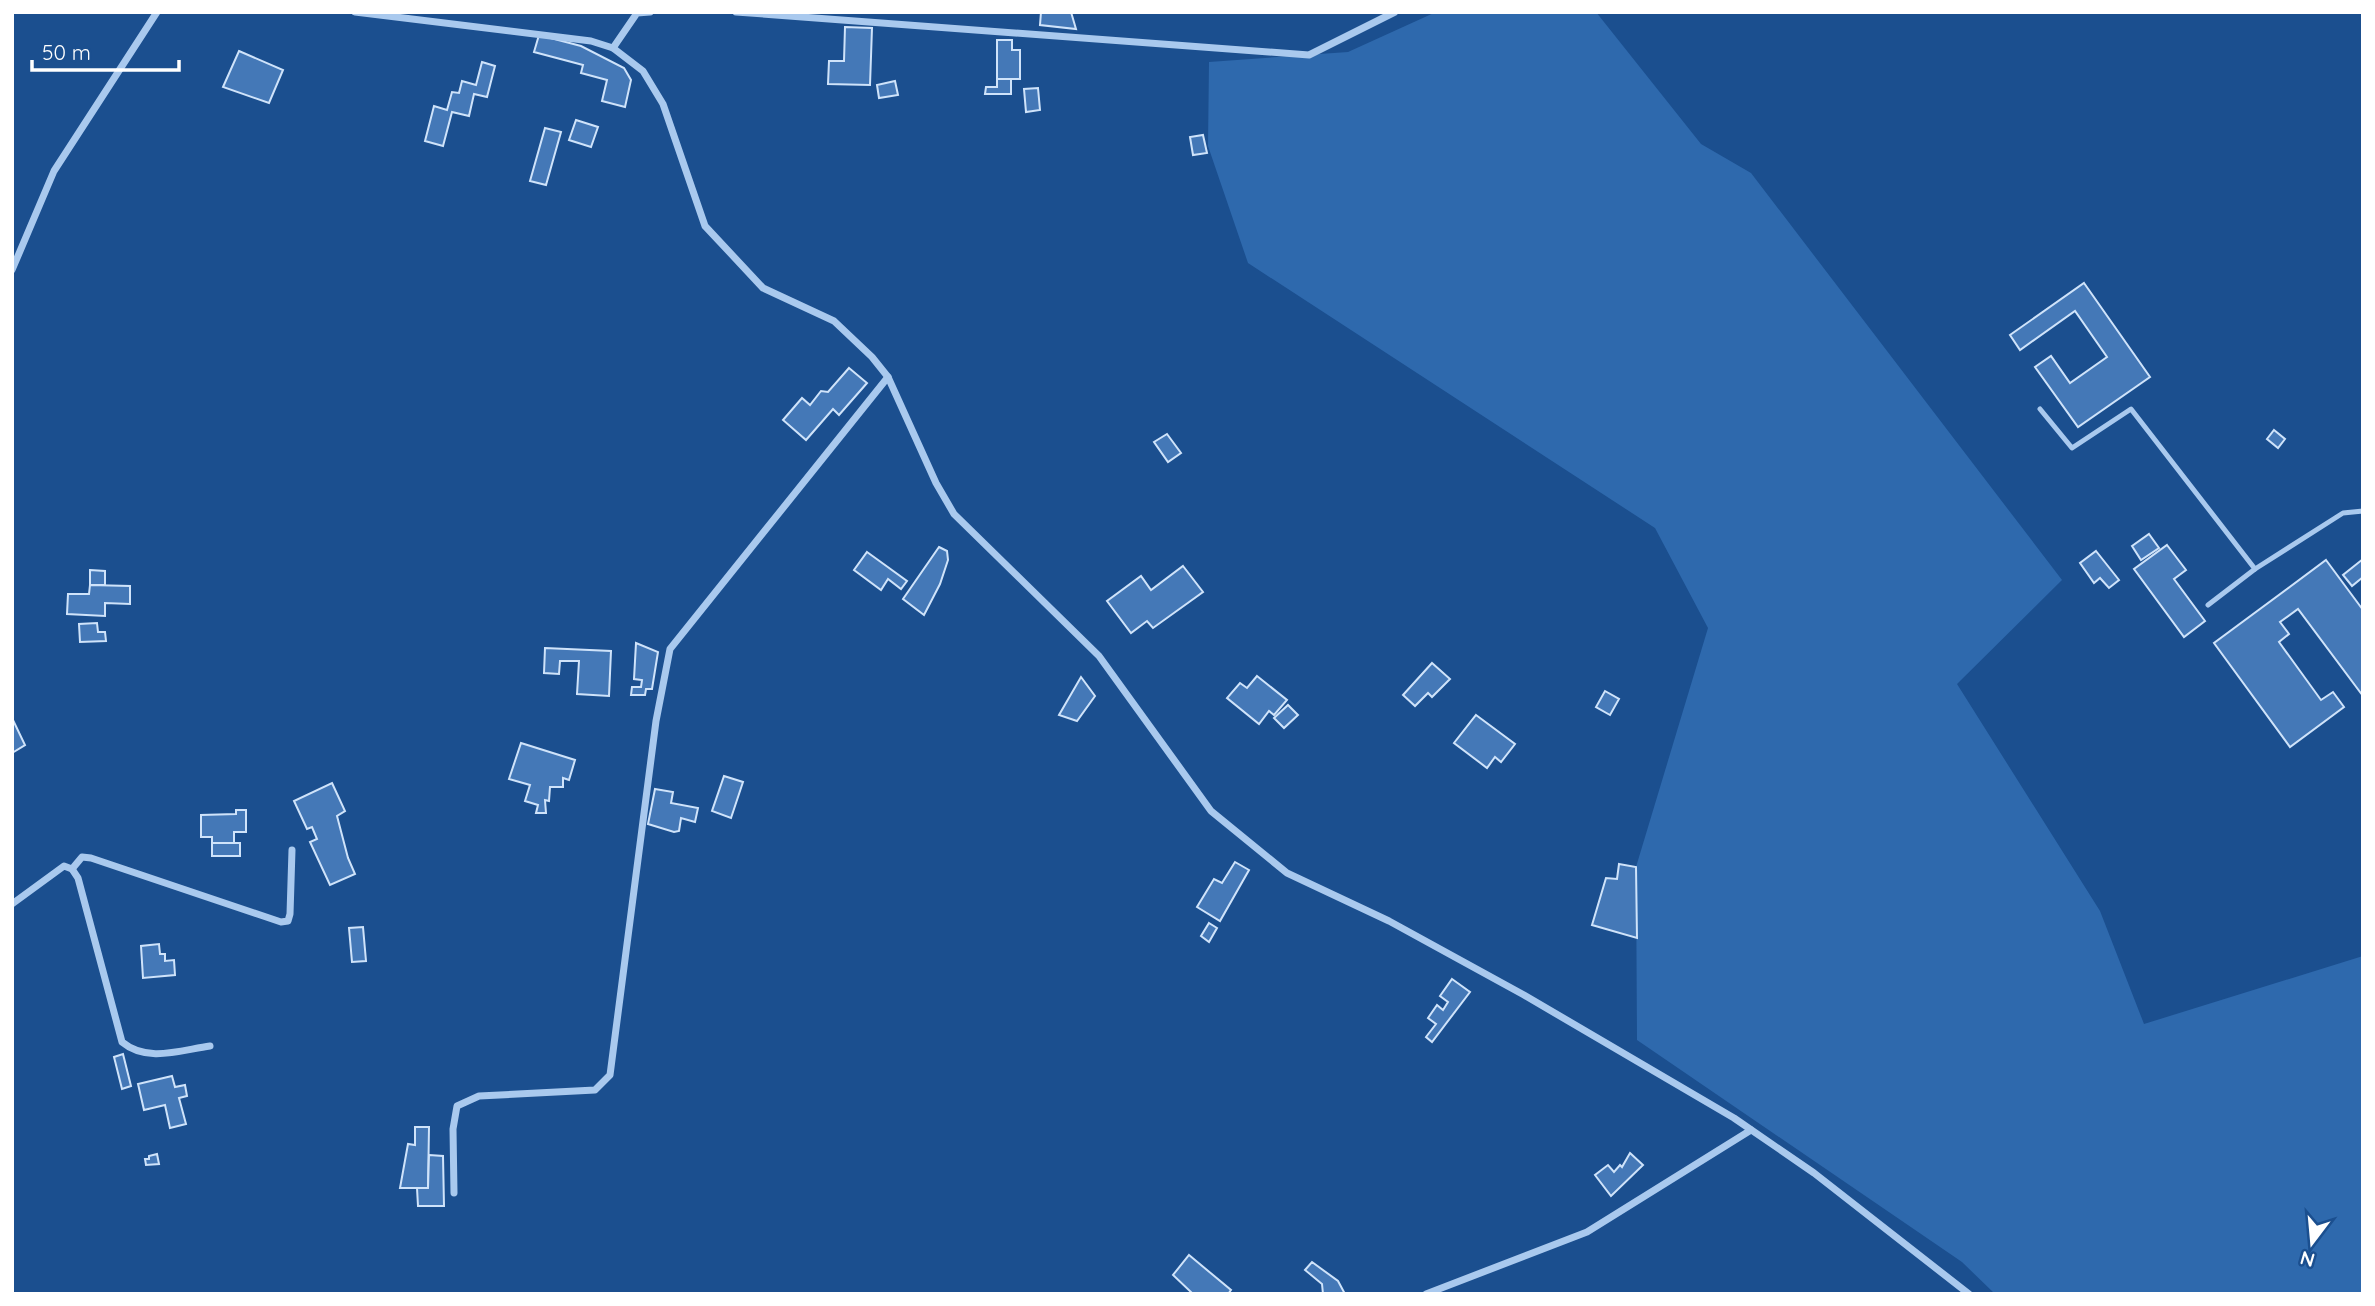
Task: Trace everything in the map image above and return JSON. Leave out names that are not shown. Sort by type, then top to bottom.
[{"type":"street","points":[[12,270],[54,171],[157,12]]},
{"type":"street","points":[[355,12],[592,41],[613,48],[643,71],[663,104],[705,226],[763,288],[834,321],[873,357],[888,377],[936,483],[954,514],[1099,656],[1211,811],[1287,873],[1389,922],[1524,995],[1751,1130],[1814,1173],[1969,1294]]},
{"type":"street","points":[[613,48],[637,13],[650,12]]},
{"type":"street","points":[[736,12],[1309,55],[1395,12]]},
{"type":"street","points":[[454,1193],[453,1129],[457,1106],[479,1096],[595,1090],[610,1075],[656,721],[670,649],[888,377]]},
{"type":"street","points":[[72,869],[82,857],[91,858],[281,922],[288,921],[290,914],[292,850]]},
{"type":"street","points":[[12,904],[52,873],[64,866],[72,869],[78,878],[122,1042],[133,1051],[152,1055],[210,1046]]},
{"type":"street","points":[[1426,1294],[1587,1232],[1751,1130]]},
{"type":"lane","points":[[2040,409],[2072,448],[2132,409],[2255,569]]},
{"type":"lane","points":[[2208,605],[2255,569],[2343,513],[2363,511]]},
{"type":"shaded area","points":[[1436,12],[1596,12],[1701,144],[1751,173],[2062,580],[1957,684],[2100,911],[2144,1024],[2363,956],[2363,1294],[1995,1294],[1962,1262],[1637,1040],[1636,867],[1708,628],[1655,528],[1248,263],[1208,146],[1209,62],[1348,52]]},
{"type":"building","points":[[1041,12],[1071,12],[1076,29],[1040,25]]},
{"type":"building","points":[[845,27],[872,28],[870,85],[828,84],[829,61],[844,61]]},
{"type":"building","points":[[539,35],[581,46],[624,68],[631,80],[625,107],[602,101],[607,80],[581,73],[583,65],[534,52]]},
{"type":"building","points":[[997,40],[1012,40],[1012,50],[1020,50],[1020,79],[997,79]]},
{"type":"building","points":[[239,51],[283,70],[269,103],[223,87]]},
{"type":"building","points":[[482,62],[495,66],[487,97],[474,94],[469,116],[452,112],[443,146],[425,141],[434,106],[447,110],[452,92],[459,93],[462,81],[476,85]]},
{"type":"building","points":[[997,79],[1011,79],[1011,94],[985,94],[986,87],[997,87]]},
{"type":"building","points":[[895,81],[898,95],[879,98],[877,85]]},
{"type":"building","points":[[1038,88],[1040,110],[1026,112],[1024,89]]},
{"type":"building","points":[[576,120],[598,127],[591,147],[569,140]]},
{"type":"building","points":[[545,128],[561,132],[546,185],[530,181]]},
{"type":"building","points":[[1203,135],[1207,153],[1193,155],[1190,137]]},
{"type":"building","points":[[2084,283],[2150,377],[2078,427],[2035,367],[2051,356],[2070,383],[2107,357],[2075,311],[2020,350],[2010,335]]},
{"type":"building","points":[[849,368],[867,383],[839,415],[833,409],[806,440],[783,420],[802,398],[810,405],[821,391],[828,392]]},
{"type":"building","points":[[2274,430],[2285,439],[2278,448],[2267,439]]},
{"type":"building","points":[[1167,434],[1181,453],[1168,462],[1154,442]]},
{"type":"building","points":[[2149,534],[2159,548],[2141,560],[2132,546]]},
{"type":"building","points":[[2167,545],[2186,570],[2174,579],[2205,621],[2184,637],[2134,569]]},
{"type":"building","points":[[939,547],[947,551],[948,560],[940,584],[924,615],[903,599]]},
{"type":"building","points":[[2096,551],[2119,580],[2109,588],[2100,578],[2094,583],[2080,563]]},
{"type":"building","points":[[867,552],[907,581],[901,589],[888,579],[881,590],[854,570]]},
{"type":"building","points":[[2363,559],[2363,577],[2352,586],[2343,575]]},
{"type":"building","points":[[2326,560],[2363,610],[2363,696],[2298,609],[2280,622],[2289,634],[2279,642],[2321,700],[2333,692],[2344,707],[2290,747],[2214,643]]},
{"type":"building","points":[[1183,566],[1203,592],[1153,628],[1147,621],[1131,633],[1107,601],[1141,576],[1151,590]]},
{"type":"building","points":[[90,570],[105,571],[105,585],[90,585]]},
{"type":"building","points":[[90,585],[130,586],[130,604],[105,603],[105,616],[67,614],[68,594],[89,594]]},
{"type":"building","points":[[97,623],[98,632],[105,632],[106,641],[80,642],[79,624]]},
{"type":"building","points":[[636,643],[658,652],[652,689],[646,689],[645,695],[631,695],[632,687],[641,687],[642,680],[634,679]]},
{"type":"building","points":[[545,648],[611,651],[609,696],[577,694],[579,661],[560,661],[559,674],[544,673]]},
{"type":"building","points":[[1432,663],[1450,679],[1432,697],[1428,693],[1415,706],[1403,695]]},
{"type":"building","points":[[1257,676],[1287,700],[1274,715],[1269,711],[1259,724],[1227,698],[1240,683],[1247,688]]},
{"type":"building","points":[[1081,677],[1095,696],[1077,721],[1059,715]]},
{"type":"building","points":[[1605,691],[1619,699],[1610,715],[1596,707]]},
{"type":"building","points":[[1288,705],[1298,715],[1284,728],[1274,718]]},
{"type":"building","points":[[1476,715],[1515,744],[1501,762],[1495,757],[1487,768],[1454,743]]},
{"type":"building","points":[[12,718],[25,745],[12,753]]},
{"type":"building","points":[[521,743],[575,760],[569,780],[563,778],[563,787],[550,787],[549,801],[545,800],[546,813],[536,813],[538,805],[525,801],[530,785],[509,779]]},
{"type":"building","points":[[724,776],[743,782],[731,818],[712,811]]},
{"type":"building","points":[[332,783],[345,811],[337,816],[355,874],[330,885],[310,842],[317,839],[312,827],[307,829],[294,801]]},
{"type":"building","points":[[655,789],[673,792],[671,803],[698,808],[695,822],[681,818],[679,831],[674,832],[648,824]]},
{"type":"building","points":[[236,810],[246,810],[246,832],[234,832],[234,843],[212,843],[212,837],[201,837],[201,815],[236,814]]},
{"type":"building","points":[[212,843],[240,843],[240,856],[212,856]]},
{"type":"building","points":[[1235,862],[1249,870],[1220,921],[1197,907],[1214,879],[1222,883]]},
{"type":"building","points":[[1619,864],[1636,867],[1637,938],[1592,925],[1606,878],[1617,879]]},
{"type":"building","points":[[1209,923],[1217,928],[1209,942],[1201,936]]},
{"type":"building","points":[[363,927],[366,961],[352,962],[349,928]]},
{"type":"building","points":[[159,944],[160,954],[165,954],[165,961],[174,960],[175,975],[143,978],[141,946]]},
{"type":"building","points":[[1452,979],[1470,992],[1432,1042],[1426,1037],[1436,1024],[1428,1018],[1437,1005],[1443,1010],[1448,1002],[1440,996]]},
{"type":"building","points":[[123,1054],[131,1086],[122,1089],[114,1057]]},
{"type":"building","points":[[172,1076],[175,1087],[185,1085],[187,1096],[179,1098],[186,1124],[170,1128],[165,1105],[144,1110],[138,1084]]},
{"type":"building","points":[[415,1127],[429,1127],[428,1188],[400,1188],[408,1144],[415,1145]]},
{"type":"building","points":[[1630,1153],[1643,1165],[1611,1196],[1595,1175],[1608,1165],[1614,1172],[1620,1165],[1622,1167]]},
{"type":"building","points":[[157,1154],[159,1164],[146,1165],[145,1159]]},
{"type":"building","points":[[429,1155],[443,1156],[444,1206],[418,1206],[417,1188],[428,1188]]},
{"type":"building","points":[[1189,1255],[1231,1290],[1228,1294],[1193,1294],[1173,1275]]},
{"type":"building","points":[[1312,1262],[1338,1281],[1345,1294],[1323,1294],[1322,1284],[1305,1270]]}]
